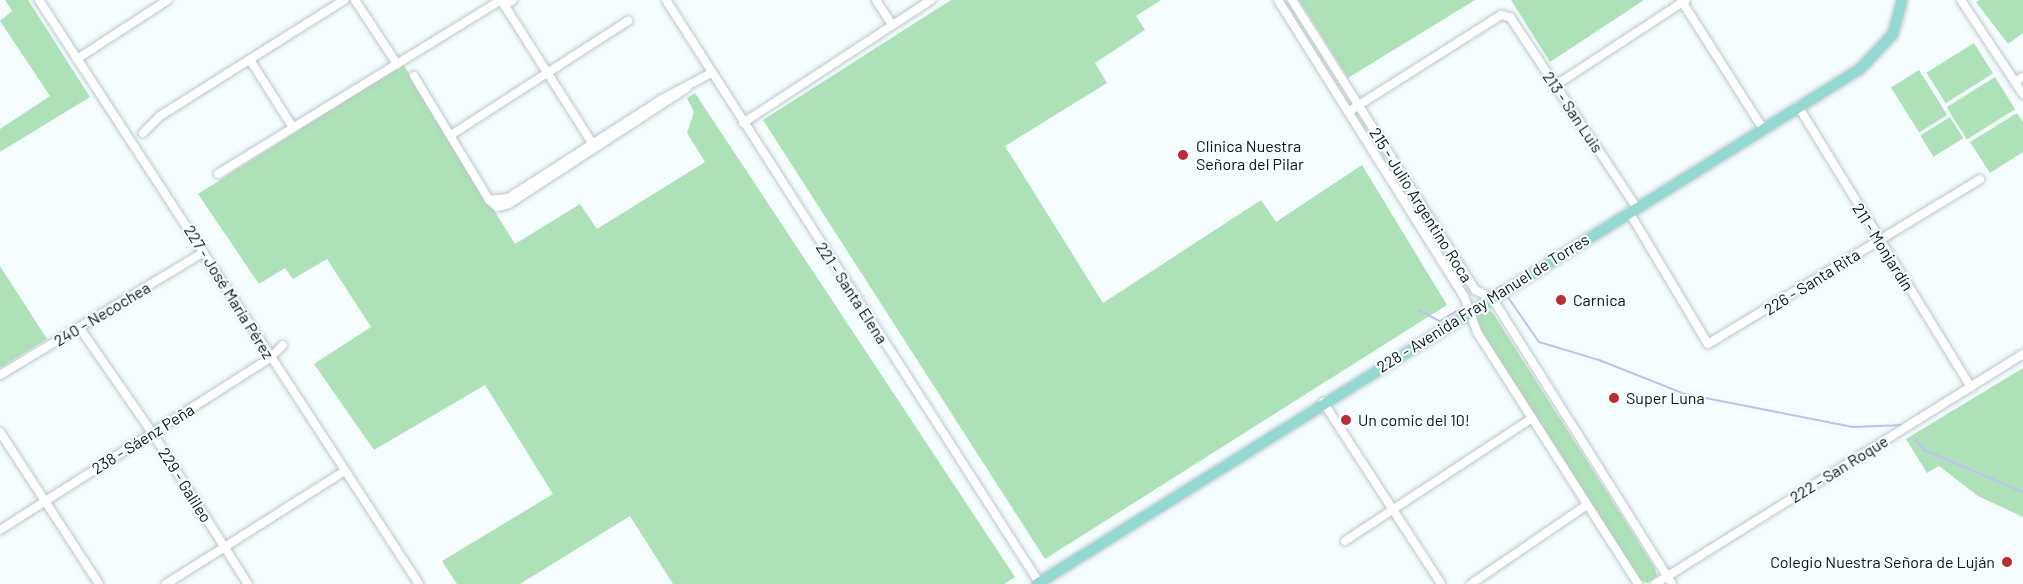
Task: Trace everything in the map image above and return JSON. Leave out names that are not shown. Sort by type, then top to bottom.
[{"type":"main road","name":"228 - Avenida Fray Manuel de Torres","points":[[1039,584],[1323,402],[1762,127],[1860,69],[1885,47],[1898,23],[1902,0]]},
{"type":"street","name":"227 - José María Pérez","points":[[39,0],[419,584]]},
{"type":"street","points":[[77,58],[168,0]]},
{"type":"street","points":[[143,133],[160,116],[344,0]]},
{"type":"street","points":[[355,0],[397,64]]},
{"type":"street","points":[[218,174],[292,126],[502,2],[513,0]]},
{"type":"street","name":"221 - Santa Elena","points":[[666,0],[1039,584]]},
{"type":"street","points":[[876,0],[892,25]]},
{"type":"street","points":[[743,123],[931,0]]},
{"type":"street","name":"215 - Julio Argentino Roca","points":[[1278,0],[1464,296],[1468,312],[1532,418],[1638,584]]},
{"type":"street","name":"215 - Julio Argentino Roca","points":[[1292,0],[1475,290],[1492,298],[1670,580]]},
{"type":"street","points":[[1961,0],[2019,79],[2023,94]]},
{"type":"street","points":[[1556,85],[1683,1],[1762,127]]},
{"type":"street","points":[[502,2],[594,146]]},
{"type":"street","name":"213 - San Luis","points":[[1358,105],[1493,17],[1510,17],[1556,85],[1633,209],[1704,343]]},
{"type":"street","points":[[451,135],[628,21]]},
{"type":"street","points":[[250,60],[292,126]]},
{"type":"street","points":[[414,76],[489,200],[508,198],[594,146],[662,99],[687,88],[711,73]]},
{"type":"street","points":[[1348,112],[1358,105]]},
{"type":"street","name":"211 - Monjardín","points":[[1798,106],[1878,242],[1971,387]]},
{"type":"street","name":"226 - Santa Rita","points":[[1704,343],[1713,343],[1980,179]]},
{"type":"street","name":"240 - Necochea","points":[[0,375],[204,252]]},
{"type":"street","name":"229 - Galileo","points":[[79,327],[153,434],[248,584]]},
{"type":"street","name":"238 - Sáenz Peña","points":[[0,530],[270,358],[283,345]]},
{"type":"street","name":"222 - San Roque","points":[[1655,584],[1670,580],[2023,354]]},
{"type":"street","points":[[1323,402],[1441,584]]},
{"type":"street","points":[[1345,541],[1532,418]]},
{"type":"street","points":[[0,432],[99,584]]},
{"type":"street","points":[[165,584],[345,471]]},
{"type":"street","points":[[1471,584],[1587,505]]},
{"type":"green space","points":[[5,0],[28,0],[90,97],[0,152],[0,129],[50,96],[0,21],[12,11]]},
{"type":"green space","points":[[951,0],[1161,0],[1136,16],[1145,30],[1095,63],[1107,83],[1005,146],[1103,303],[1261,200],[1276,222],[1362,165],[1447,305],[1045,559],[763,120]]},
{"type":"green space","points":[[1299,0],[1475,0],[1348,78]]},
{"type":"green space","points":[[1511,0],[1644,0],[1550,62]]},
{"type":"green space","points":[[1979,0],[2023,0],[2023,33],[2008,44],[1976,2]]},
{"type":"green space","points":[[1974,43],[1993,74],[1946,103],[1927,73]]},
{"type":"green space","points":[[403,64],[515,244],[580,204],[597,229],[705,162],[687,133],[694,112],[687,98],[695,93],[1015,577],[1004,584],[673,584],[630,516],[520,584],[457,584],[442,561],[553,494],[485,385],[374,450],[314,364],[371,327],[327,259],[293,279],[285,268],[259,284],[198,194]]},
{"type":"green space","points":[[1919,70],[1947,115],[1919,132],[1891,87]]},
{"type":"green space","points":[[1995,77],[2015,109],[1967,139],[1947,107]]},
{"type":"green space","points":[[2017,113],[2023,122],[2023,152],[1990,173],[1970,142]]},
{"type":"green space","points":[[1950,117],[1963,138],[1934,157],[1920,136]]},
{"type":"green space","points":[[0,266],[47,339],[0,368]]},
{"type":"green space","points":[[1488,310],[1493,313],[1655,568],[1657,576],[1653,580],[1647,583],[1640,580],[1478,328],[1476,316]]},
{"type":"green space","points":[[2023,368],[2023,517],[1978,496],[1939,466],[1927,473],[1906,439]]},
{"type":"waterway","points":[[1487,294],[1501,286]]},
{"type":"waterway","points":[[1507,296],[1539,342],[1599,360],[1685,394],[1853,427],[1904,425]]},
{"type":"waterway","points":[[1419,310],[1440,321],[1463,307]]},
{"type":"waterway","points":[[1916,440],[1924,450],[2023,492]]},
{"type":"place","name":"Clinica Nuestra Señora del Pilar","points":[[1183,155]]},
{"type":"place","name":"Carnica","points":[[1561,300]]},
{"type":"place","name":"Super Luna","points":[[1614,398]]},
{"type":"place","name":"Un comic del 10!","points":[[1346,420]]},
{"type":"place","name":"Colegio Nuestra Señora de Luján","points":[[2007,562]]}]
